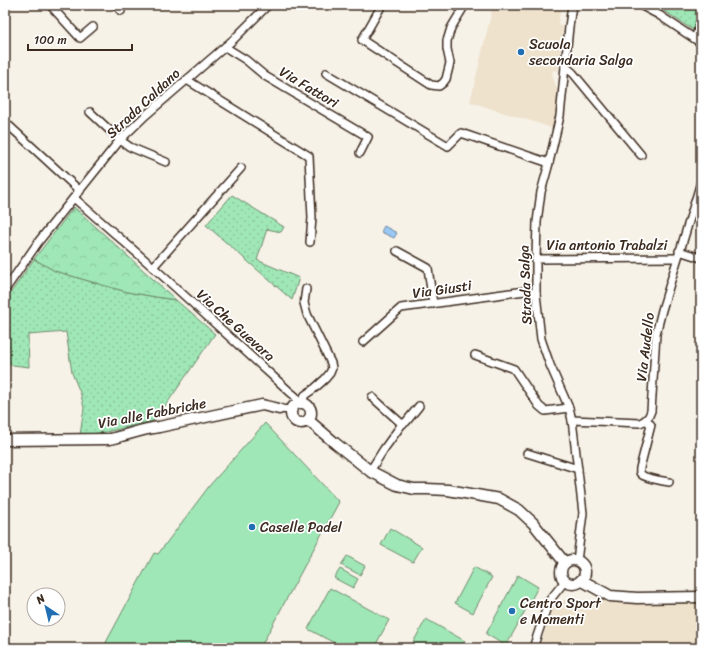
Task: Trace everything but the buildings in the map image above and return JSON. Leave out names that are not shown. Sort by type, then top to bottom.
[{"type":"street","points":[[50,5],[80,38],[93,27]]},
{"type":"street","points":[[116,5],[121,11]]},
{"type":"street","name":"Strada Caldano","points":[[5,290],[39,241],[120,140],[146,115],[225,47],[268,5]]},
{"type":"street","points":[[382,5],[362,40],[431,85],[435,86],[439,86],[446,79],[450,63],[447,41],[451,28],[465,5]]},
{"type":"street","name":"Strada Salga","points":[[572,5],[560,116],[541,192],[537,222],[536,294],[541,339],[550,365],[569,408],[572,420],[583,513],[577,561]]},
{"type":"street","points":[[640,5],[698,41],[701,21]]},
{"type":"street","name":"Via Fattori","points":[[225,47],[246,60],[265,76],[368,137],[360,152]]},
{"type":"street","points":[[565,66],[573,73],[641,156]]},
{"type":"street","points":[[326,73],[448,146],[461,133],[549,162]]},
{"type":"street","points":[[186,80],[310,156],[312,218],[310,242]]},
{"type":"street","points":[[90,112],[130,148],[166,162]]},
{"type":"street","points":[[5,122],[80,191]]},
{"type":"street","points":[[153,267],[241,168]]},
{"type":"street","name":"Via Audello","points":[[646,420],[652,411],[656,334],[678,255],[701,182]]},
{"type":"street","name":"Via Che Guevara","points":[[74,198],[153,267],[295,396],[297,406]]},
{"type":"street","points":[[397,251],[428,268],[433,304]]},
{"type":"street","name":"Via antonio Trabalzi","points":[[536,259],[678,255],[701,258]]},
{"type":"street","points":[[279,409],[297,406],[304,404],[310,409],[311,413],[308,420],[300,423],[296,422],[291,414],[297,406],[305,395],[330,374],[332,368],[307,314],[304,303],[306,289]]},
{"type":"street","name":"Via Giusti","points":[[363,342],[401,308],[525,291],[536,294]]},
{"type":"street","points":[[475,355],[514,369],[539,406],[545,411],[569,408]]},
{"type":"street","points":[[372,397],[402,424]]},
{"type":"street","name":"Via alle Fabbriche","points":[[5,440],[110,439],[146,429],[262,405],[279,409]]},
{"type":"street","points":[[370,471],[384,448],[402,424],[406,422],[419,406]]},
{"type":"street","points":[[308,420],[335,444],[370,471],[397,484],[414,489],[448,490],[499,500],[519,510],[533,523],[565,563]]},
{"type":"street","points":[[572,420],[640,423],[646,420],[651,425],[640,468],[641,475],[669,482]]},
{"type":"street","points":[[527,453],[578,469]]},
{"type":"street","points":[[571,560],[577,561],[582,565],[584,576],[581,580],[571,584],[565,581],[562,576],[562,568],[565,563],[571,560]]},
{"type":"street","points":[[581,580],[610,596],[637,598],[701,597]]},
{"type":"street","points":[[533,648],[549,601],[565,581]]},
{"type":"shaded area","name":"Scuola secondaria Salga","points":[[496,5],[561,5],[558,25],[563,26],[558,71],[553,70],[552,74],[559,95],[553,129],[470,102],[492,10],[495,10]]},
{"type":"shaded area","points":[[555,600],[701,600],[701,648],[539,648]]},
{"type":"green space","points":[[655,5],[701,5],[700,15],[693,30]]},
{"type":"green space","points":[[232,195],[284,227],[281,232],[267,229],[257,260],[299,278],[292,300],[206,225]]},
{"type":"green space","points":[[74,207],[176,300],[127,292],[92,282],[55,271],[34,259]]},
{"type":"green space","points":[[34,259],[55,271],[92,282],[127,292],[176,300],[215,334],[153,421],[106,432],[80,435],[84,408],[81,395],[72,373],[66,332],[28,335],[29,367],[5,364],[5,301]]},
{"type":"green space","name":"Caselle Padel","points":[[265,423],[339,502],[260,648],[103,648],[154,553],[158,554],[210,485]]},
{"type":"green space","points":[[390,528],[422,547],[413,562],[381,545]]},
{"type":"green space","points":[[347,556],[365,566],[360,575],[341,565]]},
{"type":"green space","points":[[474,567],[492,577],[473,613],[455,603]]},
{"type":"green space","points":[[340,569],[358,579],[353,588],[334,578]]},
{"type":"green space","name":"Centro Sport e Momenti","points":[[518,575],[538,587],[506,646],[486,634]]},
{"type":"green space","points":[[330,588],[389,620],[374,648],[344,648],[308,629]]},
{"type":"green space","points":[[426,619],[465,641],[461,648],[410,648]]},
{"type":"water","points":[[384,226],[397,233],[394,238],[381,232]]},
{"type":"place","name":"Scuola secondaria Salga","points":[[521,52]]},
{"type":"place","name":"Caselle Padel","points":[[252,527]]},
{"type":"place","name":"Centro Sport e Momenti","points":[[512,611]]}]
